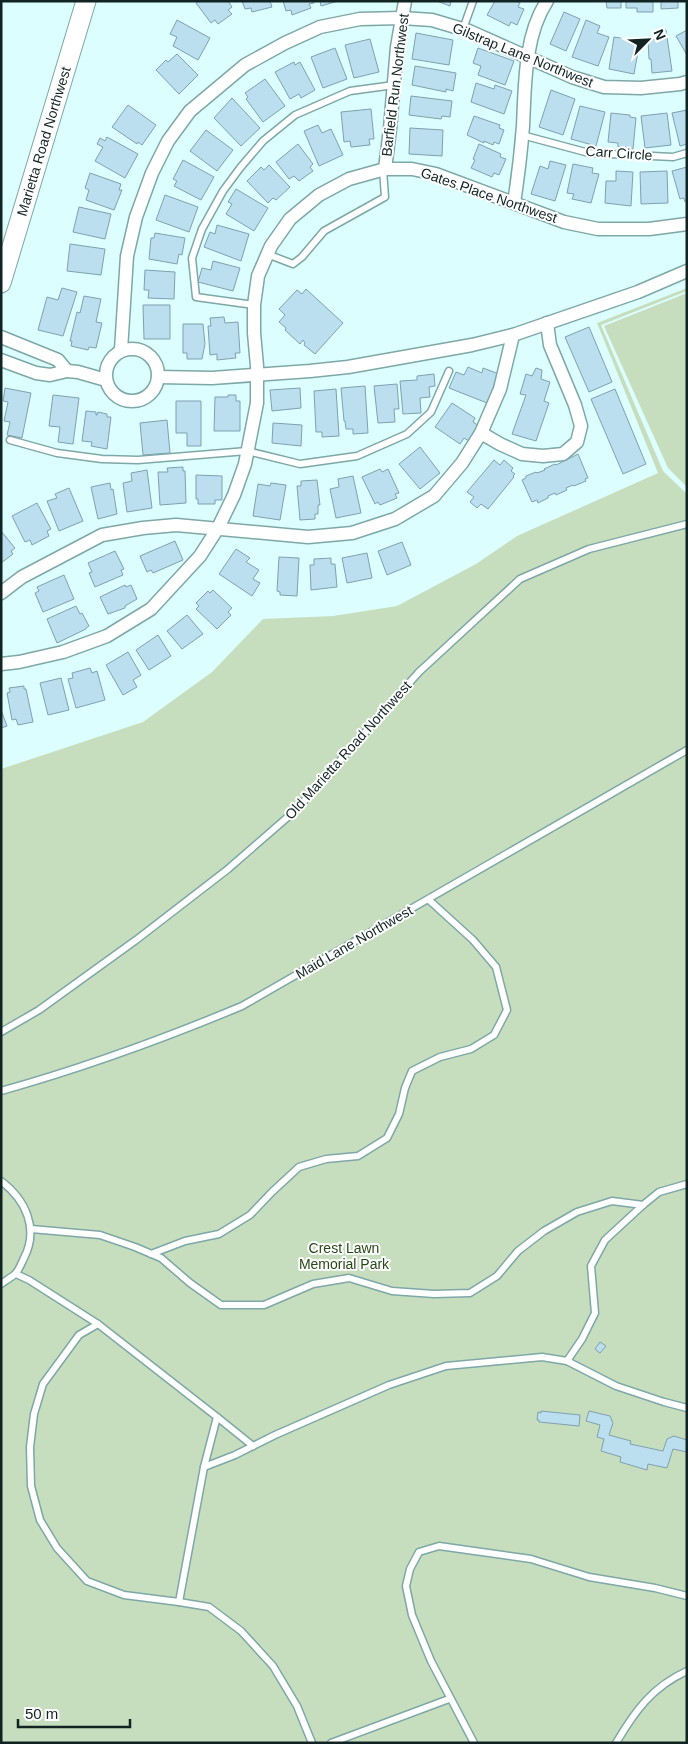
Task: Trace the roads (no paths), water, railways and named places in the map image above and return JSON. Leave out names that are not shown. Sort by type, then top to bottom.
[{"type":"main road","name":"Marietta Road Northwest","points":[[1,282],[86,1]]},
{"type":"street","name":"Barfield Run Northwest","points":[[384,169],[394,86],[396,47],[405,1]]},
{"type":"street","points":[[514,203],[528,57],[538,21],[547,1]]},
{"type":"street","name":"Gilstrap Lane Northwest","points":[[121,350],[127,256],[136,217],[152,173],[168,140],[190,111],[245,65],[285,43],[320,28],[360,19],[402,18],[432,20],[463,29],[572,77],[604,87],[641,88],[687,82]]},
{"type":"street","name":"Gates Place Northwest","points":[[1,664],[63,652],[107,636],[151,609],[200,556],[218,528],[234,495],[247,451],[257,403],[254,305],[258,276],[271,246],[290,219],[318,195],[349,179],[384,169],[412,169],[436,174],[564,222],[598,229],[649,229],[687,224]]},
{"type":"street","points":[[158,377],[257,376],[348,366],[472,345],[547,324],[638,292],[687,271]]},
{"type":"street","points":[[481,433],[522,454],[544,456],[563,454],[577,442],[581,426],[575,405],[550,344],[547,324]]},
{"type":"street","points":[[1,593],[22,577],[102,535],[176,525],[308,537],[352,533],[395,520],[434,496],[462,464],[481,433],[500,389],[513,335]]},
{"type":"street","points":[[1,337],[58,360],[67,371]]},
{"type":"street","points":[[134,348],[145,352],[152,359],[157,366],[158,377],[150,394],[140,400],[130,401],[119,397],[110,390],[106,380],[106,371],[114,355],[121,350],[134,348]]},
{"type":"street","points":[[1,360],[36,373],[50,375],[67,371],[78,372],[106,380]]},
{"type":"lane","points":[[463,29],[473,1]]},
{"type":"lane","points":[[254,305],[196,297],[192,258],[202,229],[223,191],[262,141],[295,115],[350,91],[394,86]]},
{"type":"lane","name":"Carr Circle","points":[[522,135],[589,153],[673,157],[687,153]]},
{"type":"lane","points":[[268,254],[293,264],[302,257],[324,231],[385,197],[384,169]]},
{"type":"lane","points":[[10,440],[57,453],[102,459],[138,460],[247,451],[300,464],[357,456],[407,434],[425,418],[431,412],[449,371]]},
{"type":"lane","name":"Old Marietta Road Northwest","points":[[1,1032],[39,1010],[136,940],[228,869],[297,809],[419,672],[520,579],[589,548],[687,524]]},
{"type":"lane","name":"Maid Lane Northwest","points":[[1,1091],[165,1038],[242,1006],[687,750]]},
{"type":"lane","points":[[150,1254],[185,1241],[219,1234],[250,1215],[299,1167],[326,1159],[358,1156],[387,1138],[399,1114],[405,1088],[412,1071],[440,1057],[471,1049],[494,1035],[507,1010],[496,968],[473,940],[429,900]]},
{"type":"lane","points":[[1,1181],[10,1187],[23,1204],[31,1229],[29,1247],[16,1274],[1,1284]]},
{"type":"lane","points":[[567,1361],[582,1339],[595,1313],[591,1266],[605,1240],[659,1192],[687,1184]]},
{"type":"lane","points":[[31,1229],[100,1236],[135,1247],[161,1258],[220,1305],[264,1305],[313,1284],[349,1278],[392,1291],[434,1294],[470,1293],[497,1276],[518,1250],[544,1231],[577,1212],[612,1202],[643,1205]]},
{"type":"lane","points":[[16,1274],[29,1280],[98,1324],[253,1446]]},
{"type":"lane","points":[[98,1324],[79,1335],[43,1384],[34,1414],[30,1447],[31,1486],[40,1520],[57,1548],[87,1581],[124,1595],[210,1607],[241,1631],[273,1666],[297,1706],[312,1743]]},
{"type":"lane","points":[[204,1467],[235,1455],[275,1435],[389,1385],[446,1366],[542,1357],[567,1361],[616,1386],[687,1408]]},
{"type":"lane","points":[[178,1602],[204,1467],[217,1417]]},
{"type":"lane","points":[[474,1743],[430,1662],[412,1615],[406,1586],[410,1569],[419,1552],[439,1546],[531,1559],[589,1577],[655,1588],[687,1596]]},
{"type":"lane","points":[[616,1743],[641,1704],[670,1679],[687,1671]]},
{"type":"lane","points":[[331,1743],[449,1699]]},
{"type":"park label","name":"Crest Lawn Memorial Park","points":[[344,1256]]}]
